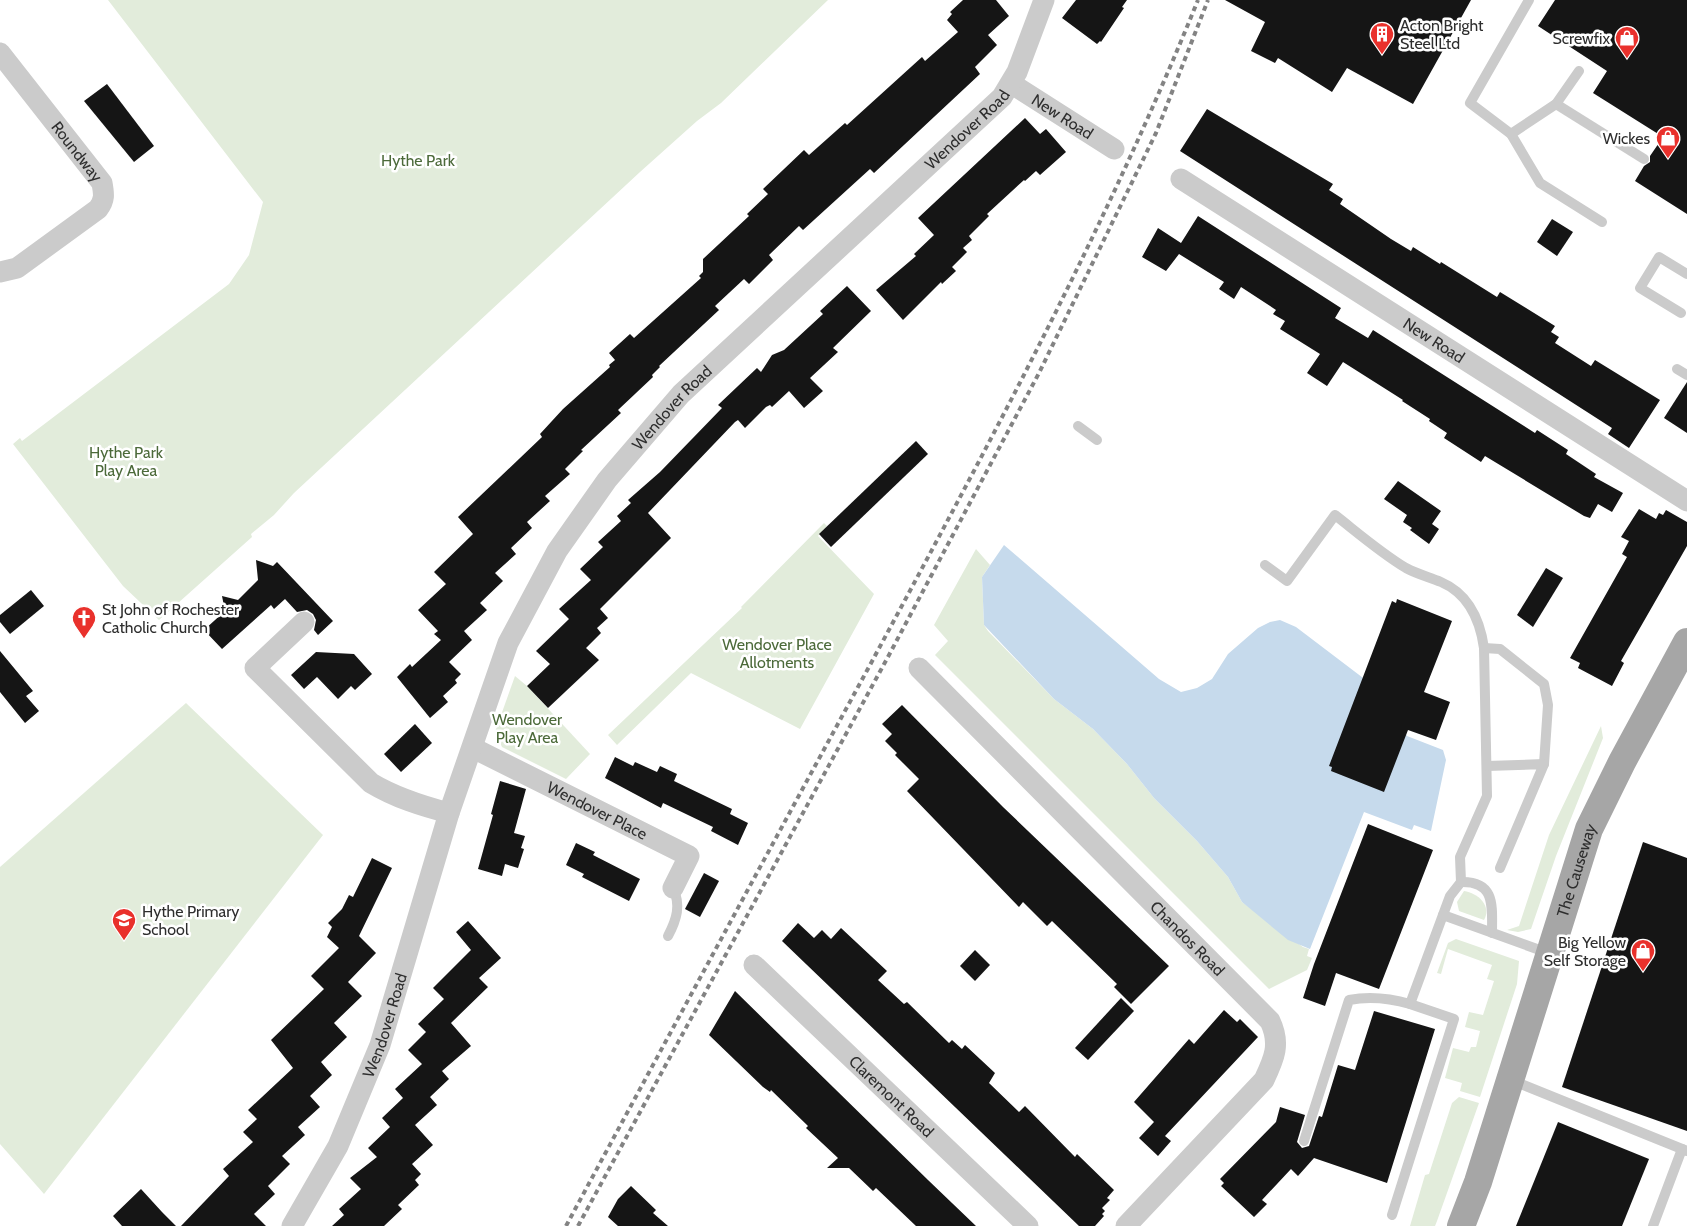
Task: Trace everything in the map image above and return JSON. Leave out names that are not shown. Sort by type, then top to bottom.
[{"type":"main road","name":"The Causeway","points":[[1461,1226],[1478,1182],[1548,953],[1589,829],[1622,762],[1687,642]]},
{"type":"street","points":[[1012,84],[1044,0]]},
{"type":"street","name":"Roundway","points":[[0,53],[102,183],[104,194],[103,203],[98,210],[17,268],[0,272]]},
{"type":"street","name":"New Road","points":[[1012,84],[1114,149]]},
{"type":"street","name":"Wendover Road","points":[[292,1226],[338,1146],[380,1045],[449,813],[508,643],[557,551],[607,480],[681,394],[1002,97],[1012,84]]},
{"type":"street","name":"New Road","points":[[1181,179],[1687,501]]},
{"type":"street","points":[[304,622],[255,668],[371,782],[396,796],[449,813]]},
{"type":"street","name":"Chandos Road","points":[[919,668],[1270,1021],[1276,1032],[1277,1045],[1274,1059],[1264,1080],[1126,1226]]},
{"type":"street","name":"Wendover Place","points":[[473,748],[689,856],[673,888]]},
{"type":"street","name":"Claremont Road","points":[[754,965],[1028,1226]]},
{"type":"lane","points":[[1529,0],[1470,104],[1511,134],[1540,183],[1602,222]]},
{"type":"lane","points":[[1511,134],[1556,104],[1579,71]]},
{"type":"lane","points":[[1556,104],[1644,159]]},
{"type":"lane","points":[[1681,313],[1640,288],[1659,257],[1687,274]]},
{"type":"lane","points":[[1677,369],[1687,375]]},
{"type":"lane","points":[[1078,426],[1097,440]]},
{"type":"lane","points":[[1265,565],[1287,581],[1335,516],[1404,567],[1442,582],[1458,592],[1473,610],[1481,628],[1484,648],[1487,796],[1460,857],[1461,882]]},
{"type":"lane","points":[[1484,648],[1500,648],[1544,684],[1548,705],[1544,764],[1500,868]]},
{"type":"lane","points":[[1487,766],[1544,764]]},
{"type":"lane","points":[[1410,1004],[1443,915],[1455,888],[1461,882],[1472,882],[1486,889],[1490,896],[1492,933]]},
{"type":"lane","points":[[668,936],[675,922],[679,901],[673,888]]},
{"type":"lane","points":[[1443,915],[1548,953]]},
{"type":"lane","points":[[1304,1141],[1349,1000],[1362,997],[1390,998],[1454,1019],[1392,1215]]},
{"type":"lane","points":[[1510,1080],[1684,1150],[1653,1226]]},
{"type":"green space","name":"Hythe Park","points":[[108,0],[828,0],[721,103],[697,121],[640,172],[294,493],[274,515],[251,534],[252,537],[159,620],[123,586],[13,444],[20,438],[22,441],[229,284],[249,255],[263,202]]},
{"type":"green space","name":"Wendover Place Allotments","points":[[824,523],[827,526],[818,536],[874,594],[800,729],[691,673],[617,745],[608,735],[742,608]]},
{"type":"green space","points":[[976,549],[990,565],[982,577],[984,625],[988,631],[1054,699],[1093,729],[1127,764],[1154,798],[1197,841],[1228,877],[1242,902],[1303,947],[1309,949],[1307,956],[1312,958],[1307,970],[1269,989],[935,655],[948,641],[934,625]]},
{"type":"green space","name":"Wendover Play Area","points":[[515,676],[527,686],[590,754],[566,779],[502,747],[495,732]]},
{"type":"green space","name":"Hythe Primary School","points":[[186,703],[323,835],[44,1194],[0,1144],[0,867]]},
{"type":"green space","points":[[1601,726],[1603,738],[1556,856],[1531,929],[1518,932],[1507,930],[1519,926],[1549,835]]},
{"type":"green space","points":[[1464,891],[1479,897],[1485,905],[1486,915],[1484,920],[1459,911],[1457,902]]},
{"type":"green space","points":[[1456,939],[1519,961],[1517,984],[1480,1097],[1460,1091],[1462,1083],[1445,1078],[1453,1048],[1469,1052],[1471,1047],[1476,1047],[1480,1031],[1465,1027],[1469,1012],[1483,1015],[1494,981],[1487,979],[1492,965],[1448,949],[1441,974],[1437,973],[1448,943]]},
{"type":"green space","points":[[1459,1097],[1479,1103],[1437,1221],[1435,1226],[1410,1226],[1425,1175],[1429,1174],[1452,1103]]},
{"type":"water","points":[[1004,545],[1159,679],[1181,692],[1197,688],[1212,679],[1228,654],[1258,628],[1270,622],[1280,620],[1296,627],[1375,687],[1407,736],[1443,750],[1446,760],[1431,831],[1414,825],[1412,830],[1364,812],[1310,949],[1288,940],[1242,902],[1228,877],[1197,841],[1154,798],[1127,764],[1093,729],[1054,699],[984,625],[982,577]]},
{"type":"building","points":[[963,0],[996,0],[1009,16],[988,35],[997,45],[975,67],[980,74],[874,173],[870,169],[803,230],[799,226],[769,255],[773,260],[749,284],[744,279],[715,306],[719,310],[659,366],[652,375],[653,377],[618,410],[621,413],[581,450],[583,451],[565,469],[570,474],[545,496],[550,501],[527,522],[532,528],[511,548],[516,554],[495,573],[503,581],[480,603],[487,610],[464,631],[472,640],[449,662],[461,674],[455,680],[457,683],[443,696],[448,702],[430,718],[397,677],[410,664],[412,667],[441,640],[434,634],[438,631],[418,610],[446,584],[434,572],[473,534],[458,517],[542,437],[540,434],[563,409],[610,367],[609,365],[615,360],[609,353],[630,334],[634,338],[701,278],[699,276],[703,272],[703,259],[749,216],[747,214],[768,194],[763,189],[804,150],[809,155],[845,123],[847,125],[922,57],[925,61],[958,32],[947,20],[952,14],[950,12]]},
{"type":"building","points":[[1076,0],[1127,0],[1122,7],[1124,8],[1101,42],[1097,44],[1062,18]]},
{"type":"building","name":"Acton Bright Steel Ltd","points":[[1225,0],[1471,0],[1413,104],[1347,68],[1332,92],[1278,58],[1275,63],[1251,51],[1265,22]]},
{"type":"building","points":[[1555,0],[1687,0],[1687,214],[1635,181],[1644,166],[1650,162],[1650,156],[1663,137],[1593,93],[1607,71],[1538,26]]},
{"type":"building","points":[[107,84],[154,146],[134,162],[84,101]]},
{"type":"building","points":[[1207,109],[1333,184],[1329,190],[1343,199],[1340,204],[1391,239],[1411,251],[1413,247],[1440,264],[1441,262],[1497,297],[1500,292],[1555,326],[1551,332],[1559,337],[1555,343],[1591,366],[1595,360],[1660,400],[1629,448],[1608,434],[1612,428],[1180,151]]},
{"type":"building","points":[[1025,118],[1040,134],[1046,129],[1066,152],[1040,175],[1036,171],[1024,180],[987,214],[989,216],[969,236],[972,240],[963,248],[967,252],[952,267],[956,271],[942,284],[941,282],[903,320],[876,290],[916,256],[914,254],[934,235],[918,218]]},
{"type":"building","points":[[1198,216],[1341,308],[1335,318],[1368,338],[1373,330],[1535,433],[1537,430],[1568,450],[1566,454],[1596,474],[1594,477],[1623,493],[1612,512],[1598,504],[1590,518],[1584,516],[1485,456],[1481,462],[1444,438],[1447,433],[1429,421],[1430,419],[1343,362],[1327,386],[1307,373],[1320,354],[1280,329],[1285,321],[1273,314],[1276,310],[1241,287],[1234,299],[1219,289],[1224,282],[1179,254],[1166,271],[1142,257],[1158,228],[1181,243]]},
{"type":"building","points":[[1552,219],[1573,232],[1557,256],[1537,242]]},
{"type":"building","points":[[847,286],[871,311],[833,348],[838,352],[810,378],[823,391],[804,408],[789,391],[772,407],[770,405],[766,407],[745,428],[738,420],[735,422],[648,513],[671,538],[600,609],[608,618],[597,628],[601,633],[586,648],[599,660],[548,708],[527,686],[550,664],[536,651],[569,619],[559,609],[591,580],[580,569],[603,547],[598,542],[621,521],[617,516],[631,503],[628,500],[660,472],[722,408],[718,405],[757,368],[761,372],[772,355],[784,350],[823,314],[820,311]]},
{"type":"building","points":[[1687,382],[1687,433],[1664,418]]},
{"type":"building","points":[[916,441],[928,454],[831,547],[819,534]]},
{"type":"building","points":[[1398,481],[1441,511],[1432,524],[1439,529],[1429,544],[1410,530],[1412,528],[1403,522],[1407,515],[1384,499]]},
{"type":"building","points":[[1639,509],[1656,519],[1659,513],[1663,515],[1666,510],[1687,522],[1687,546],[1621,661],[1624,663],[1612,686],[1578,668],[1580,663],[1570,658],[1627,557],[1622,554],[1629,541],[1621,537]]},
{"type":"building","points":[[256,560],[273,566],[277,562],[333,621],[318,635],[314,630],[316,620],[313,614],[307,610],[297,612],[285,599],[274,609],[271,605],[222,649],[204,630],[225,611],[222,596],[238,600],[258,580]]},
{"type":"building","points":[[1546,568],[1563,578],[1533,627],[1517,615]]},
{"type":"building","points":[[31,590],[44,606],[10,634],[0,622],[0,615]]},
{"type":"building","points":[[1397,599],[1452,621],[1424,692],[1450,702],[1436,740],[1408,730],[1384,792],[1331,771],[1332,767],[1329,766],[1392,601],[1396,603]]},
{"type":"building","points":[[0,651],[33,691],[26,696],[39,711],[25,723],[0,692]]},
{"type":"building","points":[[316,652],[354,654],[372,674],[355,690],[351,686],[338,699],[317,677],[304,689],[291,675]]},
{"type":"building","points":[[902,705],[1003,807],[1169,966],[1131,1004],[1114,987],[1117,984],[1052,921],[1047,926],[1023,902],[1019,907],[907,791],[919,779],[895,755],[897,753],[885,741],[892,734],[882,724]]},
{"type":"building","points":[[415,724],[432,743],[401,772],[384,754]]},
{"type":"building","points":[[615,757],[633,766],[635,762],[657,772],[660,766],[677,774],[674,781],[732,809],[730,814],[748,823],[738,845],[711,831],[713,827],[663,803],[661,808],[605,778]]},
{"type":"building","points":[[500,781],[526,789],[514,833],[525,836],[521,848],[524,849],[518,868],[505,864],[502,876],[478,869]]},
{"type":"building","points":[[1368,824],[1433,850],[1379,989],[1336,973],[1325,1006],[1303,998],[1314,964]]},
{"type":"building","name":"Big Yellow Self Storage","points":[[1643,842],[1687,858],[1687,1131],[1562,1087]]},
{"type":"building","points":[[576,843],[595,852],[593,855],[640,879],[629,901],[582,877],[584,874],[566,865]]},
{"type":"building","points":[[372,858],[392,868],[359,936],[376,953],[348,982],[362,996],[334,1023],[347,1037],[321,1062],[332,1075],[310,1096],[320,1107],[298,1127],[305,1135],[282,1156],[290,1164],[268,1186],[275,1194],[254,1214],[266,1226],[181,1226],[229,1176],[223,1169],[253,1142],[243,1132],[257,1119],[248,1110],[293,1068],[271,1040],[324,989],[311,976],[339,948],[327,937],[332,927],[328,923],[342,909],[349,895],[353,897]]},
{"type":"building","points":[[704,873],[719,881],[700,917],[685,909]]},
{"type":"building","points":[[468,921],[501,958],[479,978],[488,987],[451,1023],[471,1046],[442,1071],[449,1079],[430,1097],[437,1105],[415,1125],[433,1145],[412,1164],[421,1174],[415,1180],[419,1185],[398,1205],[402,1209],[384,1226],[332,1226],[344,1215],[339,1209],[361,1189],[350,1178],[377,1157],[368,1148],[390,1127],[382,1118],[403,1098],[395,1089],[422,1064],[408,1050],[426,1032],[418,1024],[444,999],[433,988],[471,950],[456,932]]},
{"type":"building","points":[[798,923],[814,938],[822,930],[831,939],[841,928],[887,971],[878,980],[904,1004],[907,1002],[949,1043],[952,1040],[962,1049],[965,1045],[995,1073],[989,1083],[1019,1112],[1025,1106],[1075,1157],[1077,1154],[1114,1190],[1107,1198],[1110,1200],[1102,1208],[1105,1211],[1102,1214],[1104,1216],[1095,1226],[1079,1226],[782,941]]},
{"type":"building","points":[[975,950],[990,965],[975,981],[960,966]]},
{"type":"building","points":[[735,991],[976,1226],[916,1226],[876,1188],[873,1191],[849,1168],[827,1168],[838,1158],[806,1128],[808,1126],[771,1090],[770,1092],[763,1087],[709,1035]]},
{"type":"building","points":[[1121,998],[1134,1011],[1088,1060],[1075,1048]]},
{"type":"building","points":[[1224,1010],[1237,1022],[1240,1019],[1258,1037],[1165,1136],[1171,1141],[1158,1156],[1139,1138],[1154,1122],[1134,1102],[1189,1039],[1194,1044]]},
{"type":"building","points":[[1374,1011],[1435,1029],[1387,1183],[1314,1158],[1298,1176],[1291,1169],[1262,1200],[1267,1204],[1254,1217],[1221,1186],[1224,1183],[1220,1179],[1276,1122],[1280,1107],[1305,1115],[1297,1142],[1302,1148],[1309,1146],[1319,1116],[1322,1117],[1338,1065],[1355,1070]]},
{"type":"building","points":[[1558,1122],[1649,1159],[1622,1226],[1516,1226]]},
{"type":"building","points":[[631,1186],[656,1210],[653,1213],[668,1226],[618,1226],[608,1217],[618,1199]]},
{"type":"building","points":[[141,1189],[176,1226],[122,1226],[113,1216]]},
{"type":"railway","points":[[566,1226],[1001,420],[1124,171],[1198,0]]},
{"type":"railway","points":[[578,1226],[889,655],[1039,373],[1156,133],[1208,0]]},
{"type":"place","name":"Acton Bright Steel Ltd","points":[[1382,55]]},
{"type":"place","name":"Screwfix","points":[[1627,59]]},
{"type":"place","name":"Wickes","points":[[1668,159]]},
{"type":"place","name":"St John of Rochester Catholic Church","points":[[84,639]]},
{"type":"place","name":"Hythe Primary School","points":[[124,941]]},
{"type":"place","name":"Big Yellow Self Storage","points":[[1643,972]]},
{"type":"park label","name":"Hythe Park Play Area","points":[[126,461]]}]
